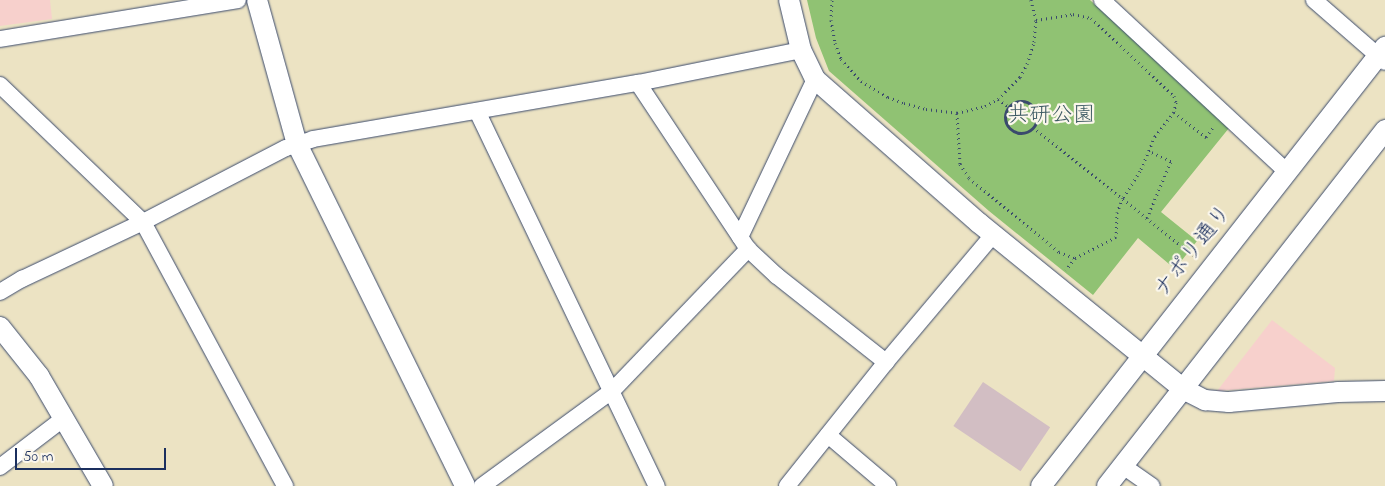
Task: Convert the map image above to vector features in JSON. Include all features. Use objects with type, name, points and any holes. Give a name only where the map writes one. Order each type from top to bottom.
[{"type":"street","points":[[0,39],[238,0]]},
{"type":"street","points":[[257,0],[298,144],[465,486]]},
{"type":"street","points":[[789,0],[801,50],[815,79],[993,235],[1182,389],[1205,400],[1229,402],[1338,392],[1385,392]]},
{"type":"street","points":[[1102,0],[1287,172]]},
{"type":"street","points":[[1314,0],[1383,55]]},
{"type":"street","points":[[0,292],[22,279],[143,222],[298,144],[313,139],[638,83],[801,50]]},
{"type":"street","name":"ナポリ通り","points":[[1041,486],[1287,172],[1383,55]]},
{"type":"street","points":[[482,486],[612,391],[744,243],[815,79]]},
{"type":"street","points":[[638,83],[744,243],[777,276],[886,362]]},
{"type":"street","points":[[0,85],[143,222],[285,486]]},
{"type":"street","points":[[478,111],[658,486]]},
{"type":"street","points":[[1107,486],[1385,130]]},
{"type":"street","points":[[787,486],[886,362],[993,235]]},
{"type":"street","points":[[0,327],[39,376],[103,486]]},
{"type":"street","points":[[0,467],[64,418]]},
{"type":"street","points":[[828,435],[888,486]]},
{"type":"street","points":[[1123,466],[1152,486]]},
{"type":"path","points":[[832,0],[831,20],[835,43],[841,59],[861,81],[888,97],[904,103],[926,109],[956,112],[985,106],[998,99],[1015,83],[1027,64],[1034,42],[1036,20],[1031,0]]},
{"type":"path","points":[[1036,20],[1073,14],[1091,18],[1174,96],[1176,102],[1174,112],[1155,136],[1140,171],[1116,212],[1116,237],[1075,258],[1069,266]]},
{"type":"path","points":[[998,99],[1009,107]]},
{"type":"path","points":[[1018,102],[1028,103],[1036,111],[1036,122],[1033,127],[1020,133],[1011,130],[1005,116],[1009,107],[1018,102]]},
{"type":"path","points":[[956,112],[958,155],[964,172],[1059,252],[1075,258]]},
{"type":"path","points":[[1174,112],[1206,137],[1215,125]]},
{"type":"path","points":[[1033,127],[1193,255]]},
{"type":"path","points":[[1147,218],[1171,161],[1149,151]]},
{"type":"shaded area","points":[[0,0],[50,0],[52,19],[0,26]]},
{"type":"shaded area","points":[[1272,320],[1335,368],[1334,381],[1217,391]]},
{"type":"shaded area","points":[[983,382],[1050,427],[1021,471],[953,426]]},
{"type":"green space","name":"共研公園","points":[[807,0],[1090,0],[1229,128],[1161,212],[1197,241],[1175,269],[1138,238],[1093,295],[989,211],[829,71],[816,38]]}]
